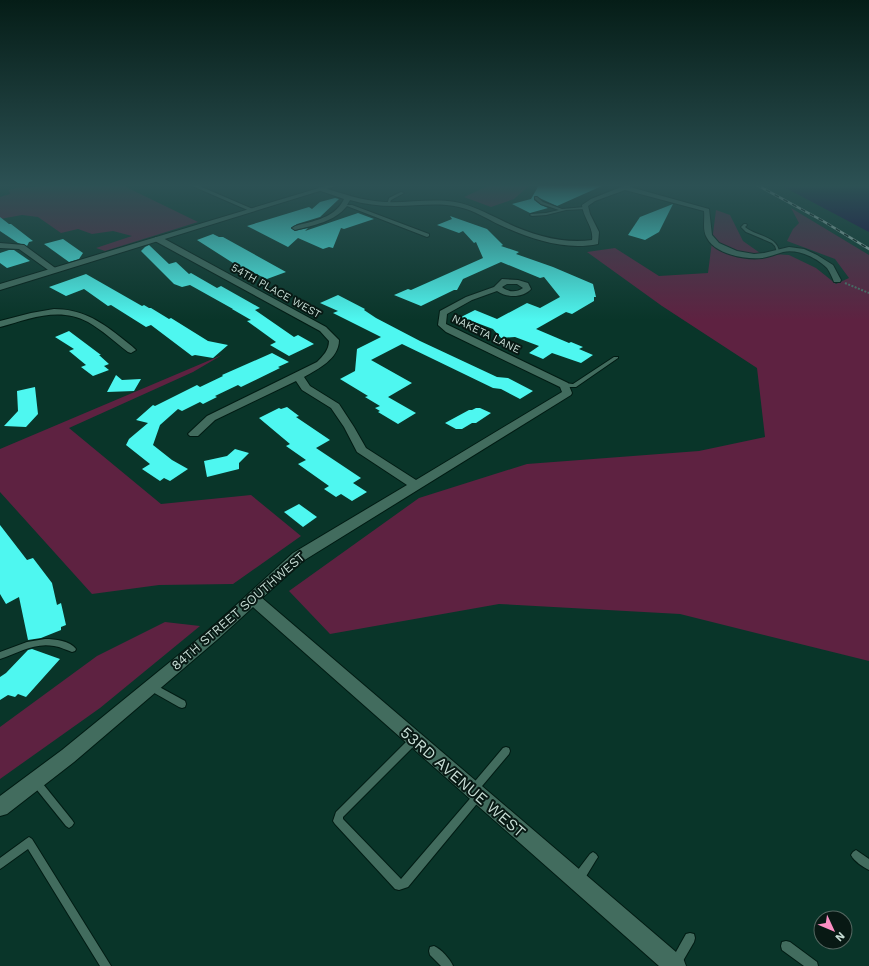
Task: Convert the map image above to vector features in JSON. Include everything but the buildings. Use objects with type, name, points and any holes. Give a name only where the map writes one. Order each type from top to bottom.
[{"type":"street","points":[[0,287],[185,230]]},
{"type":"street","points":[[415,230],[427,235]]},
{"type":"street","points":[[520,230],[568,244],[595,242],[596,230]]},
{"type":"street","points":[[708,230],[713,242],[731,252],[759,256],[784,249],[795,250],[818,258],[831,268],[837,280]]},
{"type":"street","name":"54TH PLACE WEST","points":[[158,238],[323,329],[334,340],[334,346],[328,356],[320,364],[211,418],[194,434]]},
{"type":"street","points":[[0,244],[2,246],[21,247],[54,270]]},
{"type":"street","name":"NAKETA LANE","points":[[498,288],[483,292],[450,308],[443,313],[442,325],[449,330],[564,385]]},
{"type":"street","points":[[0,324],[48,312],[65,312],[84,316],[131,350]]},
{"type":"street","points":[[298,376],[306,388],[335,406],[361,450],[415,485]]},
{"type":"street","name":"84TH STREET SOUTHWEST","points":[[0,807],[68,756],[213,634],[298,557],[567,393],[564,385]]},
{"type":"street","name":"53RD AVENUE WEST","points":[[252,598],[675,966]]},
{"type":"lane","points":[[746,230],[774,242],[777,245],[778,251]]},
{"type":"lane","points":[[564,385],[574,386],[616,358]]},
{"type":"lane","points":[[0,656],[23,646],[46,641],[62,643],[72,649]]},
{"type":"lane","points":[[150,687],[182,704]]},
{"type":"lane","points":[[414,740],[339,815],[338,821],[399,885],[404,883],[476,793],[506,751]]},
{"type":"lane","points":[[35,781],[69,823]]},
{"type":"lane","points":[[0,864],[29,842],[106,966]]},
{"type":"lane","points":[[856,855],[869,864]]},
{"type":"lane","points":[[577,881],[593,857]]},
{"type":"lane","points":[[675,966],[690,938]]},
{"type":"lane","points":[[786,946],[813,966]]},
{"type":"lane","points":[[434,951],[448,966]]},
{"type":"path","points":[[837,280],[869,293]]},
{"type":"shaded area","points":[[57,230],[73,230],[61,233]]},
{"type":"shaded area","points":[[81,230],[172,230],[105,251],[96,248],[132,236],[113,231],[92,234]]},
{"type":"shaded area","points":[[713,230],[738,230],[743,241],[760,253],[789,255],[816,268],[836,284],[849,278],[835,259],[787,241],[792,230],[828,230],[869,255],[869,661],[680,614],[499,604],[330,634],[289,591],[419,498],[527,464],[699,451],[765,437],[757,368],[662,306],[587,252],[615,248],[659,276],[708,273]]},
{"type":"shaded area","points":[[222,355],[193,372],[69,428],[161,504],[251,495],[301,536],[233,584],[159,585],[92,594],[0,492],[0,449]]},
{"type":"shaded area","points":[[165,622],[200,626],[100,708],[0,779],[0,727],[97,656]]},
{"type":"railway","points":[[838,230],[869,249]]}]
